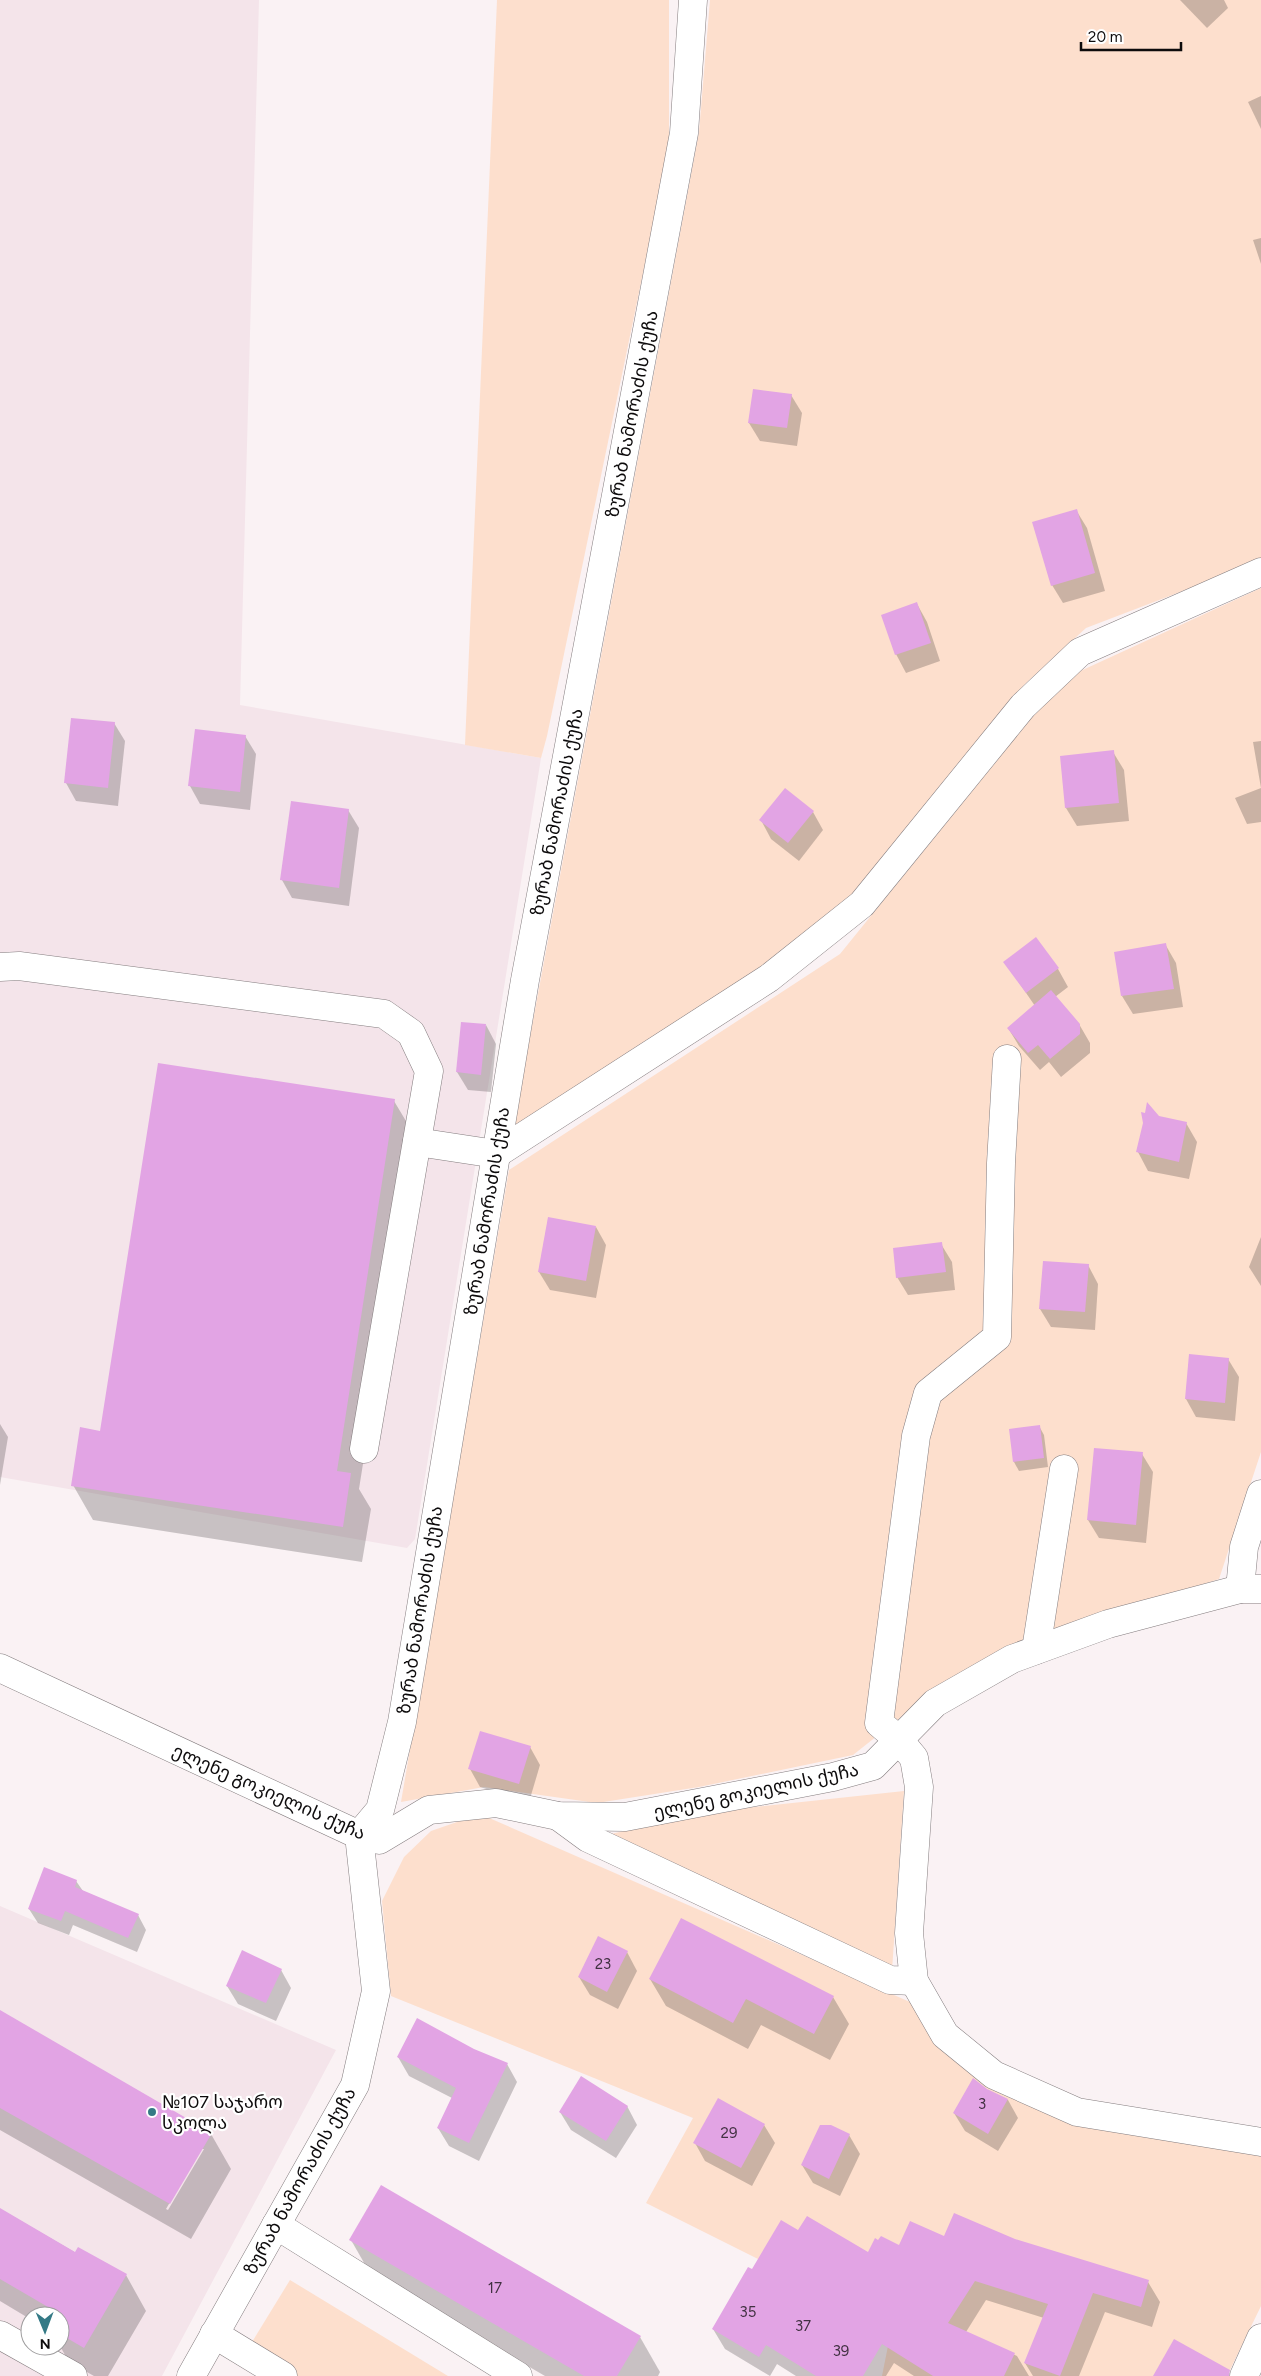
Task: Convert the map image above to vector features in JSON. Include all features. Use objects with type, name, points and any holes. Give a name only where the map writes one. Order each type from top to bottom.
[{"type":"street","name":"ზურაბ ნამორაძის ქუჩა","points":[[191,2376],[355,2085],[376,1991],[359,1835],[380,1810],[402,1722],[527,970],[684,132],[693,0]]},
{"type":"street","points":[[416,1142],[496,1154],[770,978],[862,904],[1023,706],[1080,652],[1261,572]]},
{"type":"street","points":[[0,967],[19,966],[384,1014],[411,1033],[429,1071],[364,1449]]},
{"type":"street","points":[[1006,1059],[1001,1163],[997,1337],[928,1393],[916,1436],[879,1723],[899,1740],[914,1758],[920,1787],[909,1933],[914,1981],[945,2034],[994,2075],[1077,2112],[1261,2142]]},
{"type":"street","points":[[1036,1650],[1064,1469]]},
{"type":"street","points":[[1250,1589],[1244,1547],[1261,1494]]},
{"type":"street","name":"ელენე გოკიელის ქუჩა","points":[[0,1668],[359,1835],[379,1840],[429,1810],[496,1803],[558,1816],[625,1817],[833,1777],[873,1766],[936,1703],[1012,1659],[1108,1624],[1250,1589]]},
{"type":"street","points":[[558,1816],[588,1838],[890,1980],[914,1981]]},
{"type":"street","points":[[276,2225],[518,2376]]},
{"type":"street","points":[[214,2334],[282,2376]]},
{"type":"street","points":[[0,2335],[73,2376]]},
{"type":"street","points":[[1244,2376],[1261,2338]]},
{"type":"shaded area","points":[[0,0],[259,0],[240,705],[541,758],[415,1539],[407,1548],[0,1477]]},
{"type":"shaded area","points":[[497,0],[669,0],[669,148],[541,758],[465,745]]},
{"type":"shaded area","points":[[710,0],[1261,0],[1261,561],[1086,628],[1024,685],[845,905],[753,977],[512,1133],[699,132]]},
{"type":"shaded area","points":[[1261,588],[1261,1452],[1219,1579],[1002,1651],[925,1698],[853,1755],[699,1787],[597,1803],[484,1787],[401,1802],[509,1170],[840,954],[1063,679]]},
{"type":"shaded area","points":[[904,1791],[892,1971],[603,1836],[698,1813]]},
{"type":"shaded area","points":[[480,1814],[910,2002],[936,2039],[995,2085],[1261,2152],[1261,2306],[1227,2376],[882,2376],[892,2326],[646,2203],[693,2118],[391,1996],[382,1901],[404,1857],[431,1831]]},
{"type":"shaded area","name":"№107 საჯარო სკოლა","points":[[0,1906],[336,2050],[162,2376],[0,2376]]},
{"type":"shaded area","points":[[290,2280],[448,2376],[298,2376],[249,2347]]},
{"type":"building","points":[[753,389],[792,394],[787,428],[748,423]]},
{"type":"building","points":[[1077,509],[1095,573],[1051,586],[1032,522]]},
{"type":"building","points":[[917,602],[931,643],[895,655],[881,615]]},
{"type":"building","points":[[71,718],[115,722],[108,788],[64,783]]},
{"type":"building","points":[[195,729],[246,735],[240,792],[188,786]]},
{"type":"building","points":[[1114,750],[1119,803],[1065,808],[1060,756]]},
{"type":"building","points":[[785,788],[814,811],[788,843],[759,820]]},
{"type":"building","points":[[291,801],[349,809],[339,888],[280,880]]},
{"type":"building","points":[[1036,937],[1059,968],[1026,993],[1003,962]]},
{"type":"building","points":[[1166,943],[1174,989],[1121,996],[1114,952]]},
{"type":"building","points":[[1051,990],[1080,1024],[1080,1034],[1050,1059],[1038,1045],[1028,1053],[1007,1028]]},
{"type":"building","points":[[461,1022],[486,1024],[481,1075],[456,1072]]},
{"type":"building","points":[[158,1063],[395,1099],[337,1471],[351,1473],[343,1527],[71,1486],[80,1427],[100,1431]]},
{"type":"building","points":[[1147,1102],[1159,1116],[1187,1122],[1179,1162],[1136,1152],[1143,1123],[1141,1112],[1145,1113]]},
{"type":"building","points":[[548,1217],[596,1226],[586,1281],[538,1272]]},
{"type":"building","points":[[942,1242],[946,1272],[896,1278],[893,1248]]},
{"type":"building","points":[[1043,1261],[1089,1264],[1085,1312],[1039,1309]]},
{"type":"building","points":[[1189,1354],[1229,1358],[1225,1403],[1185,1399]]},
{"type":"building","points":[[1040,1425],[1044,1458],[1013,1462],[1009,1429]]},
{"type":"building","points":[[1094,1448],[1143,1452],[1136,1525],[1087,1520]]},
{"type":"building","points":[[480,1731],[531,1746],[519,1784],[468,1769]]},
{"type":"building","points":[[44,1867],[77,1880],[75,1887],[139,1914],[128,1938],[65,1911],[61,1921],[28,1909]]},
{"type":"building","points":[[681,1918],[834,1996],[814,2034],[746,1999],[733,2023],[649,1979]]},
{"type":"building","points":[[598,1936],[628,1951],[607,1992],[578,1977]]},
{"type":"building","points":[[242,1950],[282,1969],[266,2003],[226,1986]]},
{"type":"building","points":[[0,2010],[212,2133],[170,2204],[0,2108]]},
{"type":"building","points":[[417,2018],[474,2049],[508,2063],[469,2143],[437,2128],[456,2088],[397,2057]]},
{"type":"building","points":[[581,2076],[628,2106],[606,2141],[559,2112]]},
{"type":"building","points":[[973,2078],[987,2089],[1008,2099],[988,2134],[953,2113]]},
{"type":"building","points":[[718,2098],[765,2124],[741,2168],[693,2143]]},
{"type":"building","points":[[820,2125],[831,2125],[850,2134],[829,2179],[801,2165]]},
{"type":"building","points":[[381,2185],[641,2336],[617,2376],[584,2376],[349,2240]]},
{"type":"building","points":[[0,2208],[75,2252],[78,2247],[127,2274],[84,2348],[70,2340],[70,2306],[46,2306],[0,2279]]},
{"type":"building","points":[[954,2213],[1015,2239],[1149,2280],[1141,2307],[1093,2293],[1060,2376],[1024,2363],[1048,2304],[975,2281],[948,2323],[1015,2353],[1004,2376],[933,2376],[882,2344],[863,2376],[816,2376],[766,2345],[759,2357],[712,2329],[748,2267],[752,2269],[781,2220],[798,2230],[807,2216],[868,2252],[875,2238],[878,2240],[881,2236],[899,2245],[910,2221],[944,2236]]},
{"type":"building","points":[[1174,2339],[1230,2370],[1229,2376],[1153,2376]]},
{"type":"place","name":"№107 საჯარო სკოლა","points":[[152,2112]]}]
